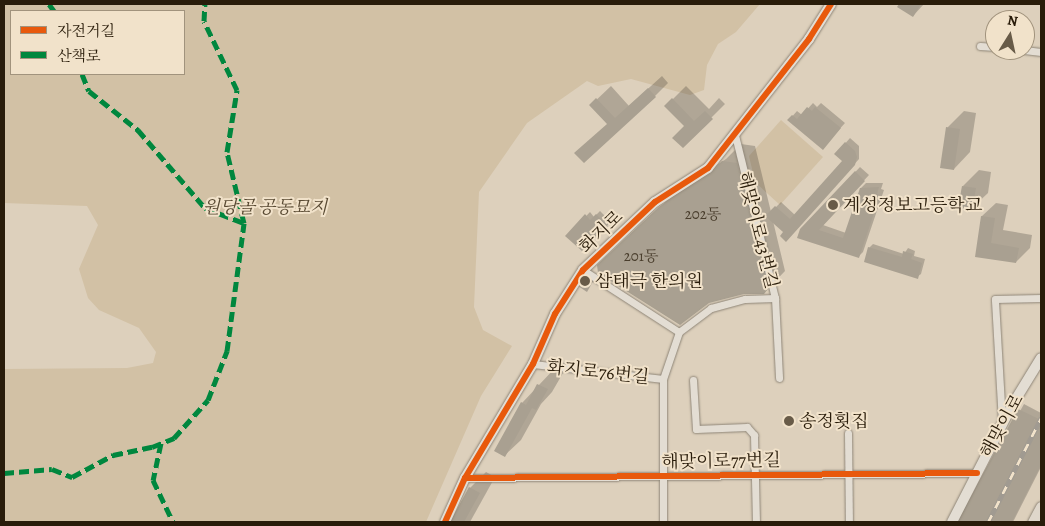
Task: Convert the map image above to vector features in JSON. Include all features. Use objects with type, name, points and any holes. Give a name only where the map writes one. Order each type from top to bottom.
[{"type":"main road","points":[[1033,522],[1041,507]]},
{"type":"street","name":"화지로","points":[[445,522],[465,478],[533,364],[555,314],[583,270],[655,202],[708,168],[809,39],[831,4]]},
{"type":"street","points":[[980,46],[985,46]]},
{"type":"street","name":"해맞이로43번길","points":[[679,332],[712,308],[745,298],[775,298],[735,135]]},
{"type":"street","points":[[583,270],[679,332],[663,379],[663,522]]},
{"type":"street","points":[[775,298],[779,378]]},
{"type":"street","points":[[1002,425],[995,299],[1041,298]]},
{"type":"street","name":"해맞이로","points":[[952,522],[1002,425],[1041,358]]},
{"type":"street","name":"화지로76번길","points":[[533,364],[663,379]]},
{"type":"street","name":"해맞이로77번길","points":[[693,380],[696,429],[747,427],[754,435],[756,476]]},
{"type":"street","points":[[848,433],[849,522]]},
{"type":"street","name":"해맞이로77번길","points":[[465,478],[977,474]]},
{"type":"street","points":[[756,476],[756,522]]},
{"type":"green space","name":"원당골 공동묘지","points":[[4,4],[760,4],[736,32],[718,44],[707,65],[704,90],[690,95],[631,79],[598,86],[587,81],[527,123],[479,192],[474,307],[483,330],[512,346],[481,396],[426,522],[4,522],[4,369],[127,368],[153,363],[156,352],[139,328],[99,310],[88,298],[79,269],[98,225],[87,206],[4,203]]},
{"type":"green space","points":[[781,120],[823,157],[780,205],[755,182],[749,156]]},
{"type":"building","points":[[899,4],[921,4],[913,17],[897,7]]},
{"type":"building","points":[[648,88],[656,97],[584,163],[574,153],[607,124],[589,105],[596,98],[615,118]]},
{"type":"building","points":[[672,98],[694,121],[705,111],[713,119],[683,148],[672,138],[684,126],[664,106]]},
{"type":"building","points":[[807,107],[812,111],[815,107],[841,128],[823,150],[787,120],[792,115],[797,119]]},
{"type":"building","points":[[946,127],[960,129],[954,170],[940,168]]},
{"type":"building","points":[[845,142],[855,151],[857,157],[855,165],[786,242],[780,236],[783,232],[765,216],[775,206],[790,219],[842,161],[834,154]]},
{"type":"building","points":[[722,161],[737,163],[768,289],[764,294],[744,294],[709,303],[680,325],[598,273],[597,265],[659,207],[712,173]]},
{"type":"building","name":"계성정보고등학교","points":[[855,171],[865,181],[819,230],[843,238],[860,188],[879,187],[877,194],[880,195],[859,258],[797,238],[800,229]]},
{"type":"building","points":[[962,186],[976,188],[972,210],[958,208]]},
{"type":"building","points":[[585,214],[590,220],[596,214],[608,226],[582,251],[565,236]]},
{"type":"building","points":[[981,216],[995,218],[991,243],[1019,248],[1016,263],[975,257]]},
{"type":"building","points":[[868,247],[902,257],[903,251],[913,254],[911,259],[922,263],[918,279],[864,262]]},
{"type":"building","name":"삼태극 한의원","points":[[583,270],[595,278],[587,292],[575,284]]},
{"type":"building","points":[[537,384],[548,389],[536,410],[532,408],[505,457],[494,451],[521,402],[526,405]]},
{"type":"building","points":[[1018,409],[1041,420],[1041,465],[1012,522],[957,522]]},
{"type":"building","points":[[469,487],[480,493],[464,522],[450,522]]},
{"type":"railway","points":[[988,522],[1041,418]]},
{"type":"marked path","points":[[49,4],[53,10]]},
{"type":"marked path","points":[[4,473],[52,469],[72,477],[113,455],[152,447],[174,438],[208,400],[227,351],[244,223],[227,152],[237,90],[204,21],[205,4]]},
{"type":"marked path","points":[[82,75],[89,91],[138,130],[205,208],[244,223]]},
{"type":"marked path","points":[[161,443],[153,480],[173,522]]},
{"type":"cycle path","points":[[445,522],[465,478],[533,364],[555,314],[583,270],[655,202],[708,168],[809,39],[831,4]]},
{"type":"cycle path","points":[[465,478],[977,473]]},
{"type":"place","name":"계성정보고등학교","points":[[833,205]]},
{"type":"place","name":"삼태극 한의원","points":[[585,281]]},
{"type":"place","name":"송정횟집","points":[[789,421]]}]
